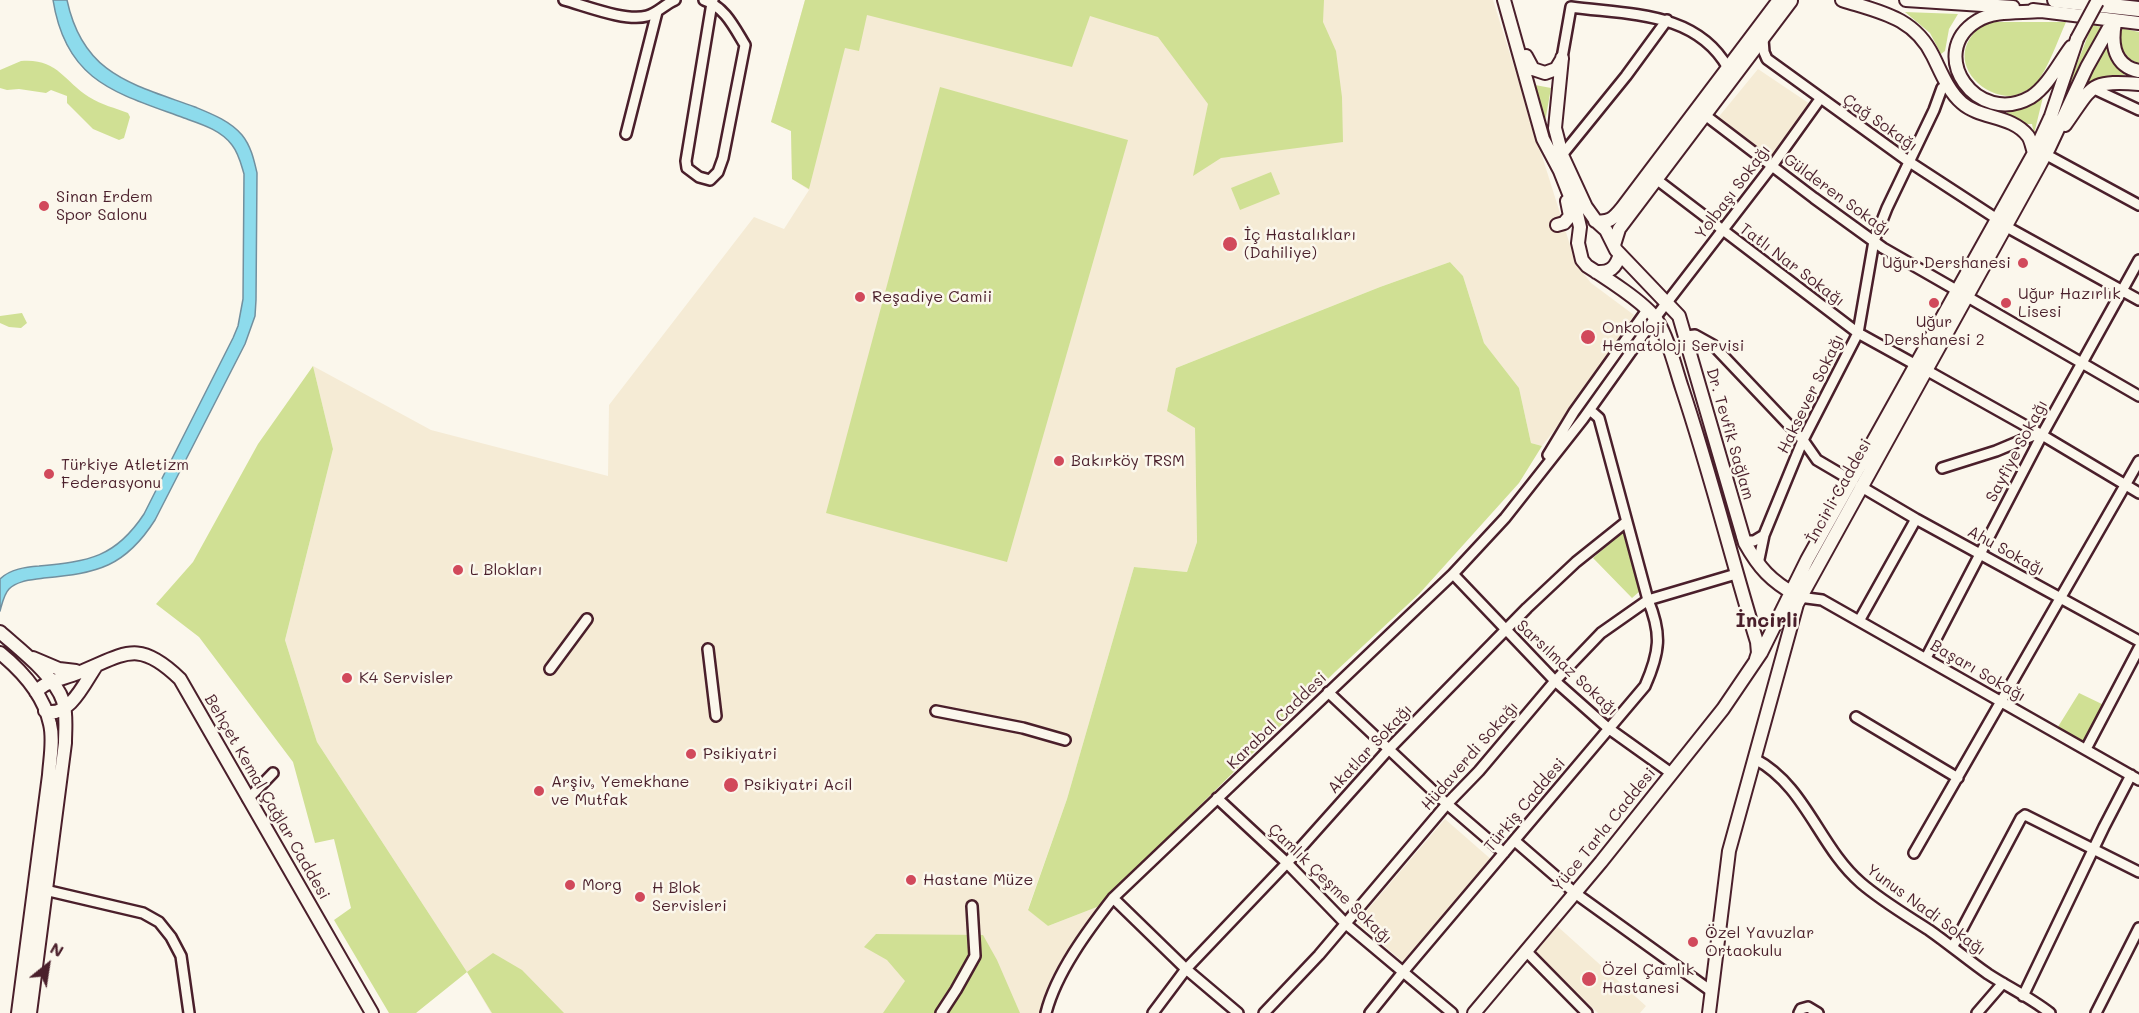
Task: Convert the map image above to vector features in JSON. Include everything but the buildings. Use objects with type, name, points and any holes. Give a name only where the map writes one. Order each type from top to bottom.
[{"type":"highway","points":[[2055,0],[2139,9]]},
{"type":"main road","points":[[1504,0],[1543,139],[1560,171],[1577,214],[1580,227],[1578,243],[1582,260],[1651,314],[1661,328],[1726,530],[1736,574],[1758,645],[1754,663],[1767,664],[1771,667],[1768,706]]},
{"type":"main road","points":[[1842,0],[1901,20],[1915,30],[1925,41],[1946,82],[1960,101],[1968,107],[2018,127],[2043,152],[2092,88],[2112,82],[2139,84]]},
{"type":"main road","points":[[1906,0],[1984,4],[2139,23]]},
{"type":"main road","points":[[1596,272],[1605,272],[1614,268],[1619,229],[1763,39],[1785,1]]},
{"type":"main road","points":[[1580,227],[1589,222],[1604,223],[1620,211],[1728,68],[1785,1]]},
{"type":"main road","points":[[2040,11],[1987,16],[1976,21],[1966,30],[1960,39],[1956,58],[1957,67],[1967,88],[1982,99],[1993,103],[2022,101],[2039,90],[2077,39],[2098,1]]},
{"type":"main road","points":[[2117,12],[2113,36],[2115,52],[2124,65],[2139,71]]},
{"type":"main road","name":"İncirli Caddesi","points":[[1754,663],[1793,598],[2001,223],[2043,152],[2109,26]]},
{"type":"main road","points":[[1513,27],[1528,62],[1536,71],[1550,73],[1556,69],[1562,58]]},
{"type":"main road","name":"İncirli Caddesi","points":[[2043,152],[2077,39]]},
{"type":"main road","points":[[1562,58],[1555,128],[1562,155],[1586,207],[1606,230],[1617,250]]},
{"type":"main road","points":[[1557,225],[1564,223],[1570,216],[1569,206],[1560,182],[1560,171]]},
{"type":"main road","name":"Dr. Tevfik Sağlam","points":[[1617,250],[1679,316],[1742,537],[1758,564],[1793,598]]},
{"type":"main road","points":[[1726,530],[1760,579],[1775,593],[1793,598]]},
{"type":"main road","name":"İncirli Caddesi","points":[[1709,1013],[1729,851],[1755,759],[1793,598]]},
{"type":"main road","points":[[1,633],[52,682],[63,700],[64,708],[65,743],[30,1013]]},
{"type":"main road","points":[[20,651],[59,669],[91,668]]},
{"type":"main road","points":[[0,653],[19,669],[36,692],[51,731],[49,775],[18,1013]]},
{"type":"main road","name":"Behçet Kemal Çağlar Caddesi","points":[[36,692],[44,684],[91,668],[116,656],[131,653],[149,655],[163,663],[180,680],[372,1013]]},
{"type":"main road","name":"Yüce Tarla Caddesi","points":[[1474,1013],[1575,893],[1723,709],[1754,663]]},
{"type":"main road","points":[[45,711],[51,713],[71,703],[91,668]]},
{"type":"street","points":[[564,0],[626,17],[644,17],[657,12],[675,0]]},
{"type":"street","points":[[710,1],[729,18],[745,45],[723,158],[718,172],[710,180],[699,177],[687,168],[686,161],[710,1]]},
{"type":"street","points":[[1562,58],[1571,7],[1667,20],[1704,39],[1716,49],[1728,68]]},
{"type":"street","points":[[626,134],[657,12]]},
{"type":"street","points":[[1562,155],[1626,76],[1667,20]]},
{"type":"street","name":"Çağ Sokağı","points":[[1763,39],[1767,59],[1908,161],[2001,223],[2139,300]]},
{"type":"street","name":"Haksever Sokağı","points":[[1758,564],[1764,535],[1803,440],[1858,333],[1874,241],[1942,88]]},
{"type":"street","points":[[2092,88],[2139,110]]},
{"type":"street","name":"Yolbaşı Sokağı","points":[[1668,303],[1820,99]]},
{"type":"street","name":"Gülderen Sokağı","points":[[1705,115],[1874,241],[2139,396]]},
{"type":"street","points":[[2043,152],[2139,205]]},
{"type":"street","name":"Tatlı Nar Sokağı","points":[[1656,179],[1858,333],[2040,434],[2139,494]]},
{"type":"street","name":"Sayfiye Sokağı","points":[[1926,658],[2040,434],[2139,260]]},
{"type":"street","name":"Karabal Caddesi","points":[[1537,476],[1574,412],[1651,314],[1668,303]]},
{"type":"street","name":"Karabal Caddesi","points":[[1046,1013],[1050,997],[1079,947],[1113,898],[1453,574],[1505,518],[1590,410],[1651,314]]},
{"type":"street","name":"Ahu Sokağı","points":[[1686,336],[1695,335],[1713,345],[1803,440],[1817,460],[1916,519],[2139,641]]},
{"type":"street","name":"Türkiş Caddesi","points":[[1370,1013],[1645,686],[1655,663],[1658,643],[1656,620],[1648,600],[1599,418],[1590,410]]},
{"type":"street","points":[[1942,468],[1996,452],[2040,434]]},
{"type":"street","points":[[1914,853],[2139,461]]},
{"type":"street","points":[[1859,621],[1916,519]]},
{"type":"street","name":"Akatlar Sokağı","points":[[1153,1013],[1186,969],[1388,750],[1576,562],[1626,522]]},
{"type":"street","points":[[1742,537],[1747,541],[1754,541],[1764,535]]},
{"type":"street","name":"Sarsılmaz Sokağı","points":[[1453,574],[1555,681],[1608,728],[1671,773]]},
{"type":"street","name":"Hüdaverdi Sokağı","points":[[1264,1013],[1346,924],[1555,681],[1601,633],[1648,600],[1736,574]]},
{"type":"street","name":"Başarı Sokağı","points":[[1793,598],[1822,600],[2135,777]]},
{"type":"street","points":[[550,669],[587,619]]},
{"type":"street","points":[[2086,749],[2139,648]]},
{"type":"street","points":[[708,649],[716,717]]},
{"type":"street","points":[[1328,692],[1447,804],[1504,853]]},
{"type":"street","points":[[936,711],[1023,728],[1065,740]]},
{"type":"street","points":[[1856,717],[1958,778]]},
{"type":"street","name":"Yunus Nadi Sokağı","points":[[1755,759],[1765,764],[1782,779],[1801,801],[1828,844],[1860,883],[1953,946],[1986,973],[2050,1013]]},
{"type":"street","points":[[248,799],[273,773]]},
{"type":"street","points":[[2023,996],[2094,849],[2135,777]]},
{"type":"street","name":"Çamlık Çeşme Sokağı","points":[[1217,798],[1287,862],[1346,924],[1452,1013]]},
{"type":"street","points":[[1953,946],[2021,818],[2025,815],[2139,872]]},
{"type":"street","points":[[1515,841],[1575,893],[1711,991]]},
{"type":"street","points":[[45,890],[143,913],[159,922],[171,937],[181,956],[189,1013]]},
{"type":"street","points":[[1113,898],[1186,969],[1238,1013]]},
{"type":"street","points":[[941,1013],[957,990],[975,956],[972,906]]},
{"type":"street","points":[[2096,1013],[2139,928]]},
{"type":"street","points":[[1526,951],[1587,1013]]},
{"type":"street","points":[[1977,1013],[2003,983]]},
{"type":"street","points":[[1799,1013],[1801,1009],[1808,1007],[1818,1013]]},
{"type":"shaded area","points":[[805,0],[1493,0],[1576,264],[1591,283],[1634,315],[1573,406],[1542,446],[1531,443],[1519,388],[1484,343],[1463,276],[1450,262],[1380,287],[1176,368],[1195,428],[1197,542],[1187,572],[1134,567],[1067,799],[1028,909],[1048,926],[1097,907],[1058,973],[1040,1013],[491,1013],[467,972],[317,742],[285,640],[333,449],[313,366],[431,430],[608,476],[609,405],[754,217],[784,229],[809,190],[792,179],[791,131],[771,122]]},
{"type":"shaded area","points":[[1758,69],[1813,106],[1771,161],[1717,119]]},
{"type":"shaded area","points":[[1445,819],[1493,861],[1405,964],[1357,922]]},
{"type":"shaded area","name":"Özel Çamlık Hastanesi","points":[[1556,925],[1646,1006],[1640,1013],[1598,1013],[1533,952]]},
{"type":"green space","points":[[805,0],[1324,0],[1323,22],[1336,51],[1342,97],[1343,142],[1221,158],[1193,176],[1208,104],[1158,37],[1090,16],[1072,67],[867,15],[859,51],[845,48],[809,189],[792,179],[791,131],[771,122]]},
{"type":"green space","points":[[1905,12],[1958,14],[1949,29],[1945,51],[1941,54],[1930,33]]},
{"type":"green space","points":[[1995,22],[2066,22],[2040,78],[2028,90],[2015,95],[2000,95],[1991,92],[1975,80],[1965,63],[1967,44],[1972,36],[1982,27]]},
{"type":"green space","points":[[2092,25],[2101,27],[2067,90]]},
{"type":"green space","points":[[2120,28],[2139,32],[2139,64],[2130,59],[2118,45]]},
{"type":"green space","points":[[2107,45],[2114,62],[2125,75],[2106,76],[2086,86]]},
{"type":"green space","points":[[21,61],[43,63],[59,72],[89,97],[128,113],[130,117],[124,138],[119,140],[93,129],[67,103],[67,96],[51,90],[46,93],[0,88],[0,70]]},
{"type":"green space","points":[[1535,85],[1551,88],[1545,122]]},
{"type":"green space","points":[[940,87],[1128,140],[1007,562],[826,513]]},
{"type":"green space","points":[[2043,97],[2034,134],[2032,124],[2027,124],[2007,114],[2007,111],[2025,107]]},
{"type":"green space","points":[[1271,172],[1280,194],[1240,210],[1231,188]]},
{"type":"green space","points":[[1450,262],[1463,276],[1484,343],[1519,388],[1531,443],[1542,446],[1519,483],[1419,594],[1336,671],[1097,907],[1048,926],[1028,910],[1067,799],[1134,567],[1187,572],[1197,542],[1195,428],[1167,411],[1176,368],[1380,287]]},
{"type":"green space","points":[[22,313],[27,323],[21,328],[9,327],[0,323],[0,316]]},
{"type":"green space","points":[[313,366],[333,449],[285,640],[317,742],[467,972],[416,1013],[389,1013],[334,920],[351,908],[334,839],[315,843],[293,762],[199,637],[156,604],[193,562],[258,444]]},
{"type":"green space","points":[[1623,532],[1640,591],[1632,598],[1593,558]]},
{"type":"green space","points":[[2079,693],[2106,706],[2084,746],[2056,730]]},
{"type":"green space","points":[[876,934],[983,935],[997,960],[1020,1013],[883,1013],[905,981],[887,960],[864,947]]},
{"type":"green space","points":[[493,953],[522,970],[564,1013],[492,1013],[467,972]]},
{"type":"water","points":[[53,0],[67,0],[75,25],[85,45],[98,61],[113,73],[131,83],[214,115],[232,126],[245,139],[252,153],[257,173],[255,316],[245,344],[155,520],[144,536],[121,558],[95,570],[30,580],[13,586],[7,591],[0,611],[0,579],[4,576],[24,568],[72,562],[99,555],[122,540],[133,529],[144,514],[233,338],[238,326],[243,299],[244,174],[234,148],[222,135],[210,128],[116,91],[82,67],[69,50],[60,28]]},
{"type":"place","name":"Sinan Erdem Spor Salonu","points":[[44,206]]},
{"type":"place","name":"İç Hastalıkları (Dahiliye)","points":[[1230,244]]},
{"type":"place","name":"Uğur Dershanesi","points":[[2023,263]]},
{"type":"place","name":"Reşadiye Camii","points":[[860,297]]},
{"type":"place","name":"Uğur Dershanesi 2","points":[[1934,303]]},
{"type":"place","name":"Uğur Hazırlık Lisesi","points":[[2006,303]]},
{"type":"place","name":"Onkoloji Hematoloji Servisi","points":[[1588,337]]},
{"type":"place","name":"Bakırköy TRSM","points":[[1059,461]]},
{"type":"place","name":"Türkiye Atletizm Federasyonu","points":[[49,474]]},
{"type":"place","name":"L Blokları","points":[[458,570]]},
{"type":"place","name":"K4 Servisler","points":[[347,678]]},
{"type":"place","name":"Psikiyatri","points":[[691,754]]},
{"type":"place","name":"Psikiyatri Acil","points":[[731,785]]},
{"type":"place","name":"Arşiv, Yemekhane ve Mutfak","points":[[539,791]]},
{"type":"place","name":"Hastane Müze","points":[[911,880]]},
{"type":"place","name":"Morg","points":[[570,885]]},
{"type":"place","name":"H Blok Servisleri","points":[[640,897]]},
{"type":"place","name":"Özel Yavuzlar Ortaokulu","points":[[1693,942]]},
{"type":"place","name":"Özel Çamlık Hastanesi","points":[[1589,979]]},
{"type":"district","name":"İncirli","points":[[1767,621]]}]
